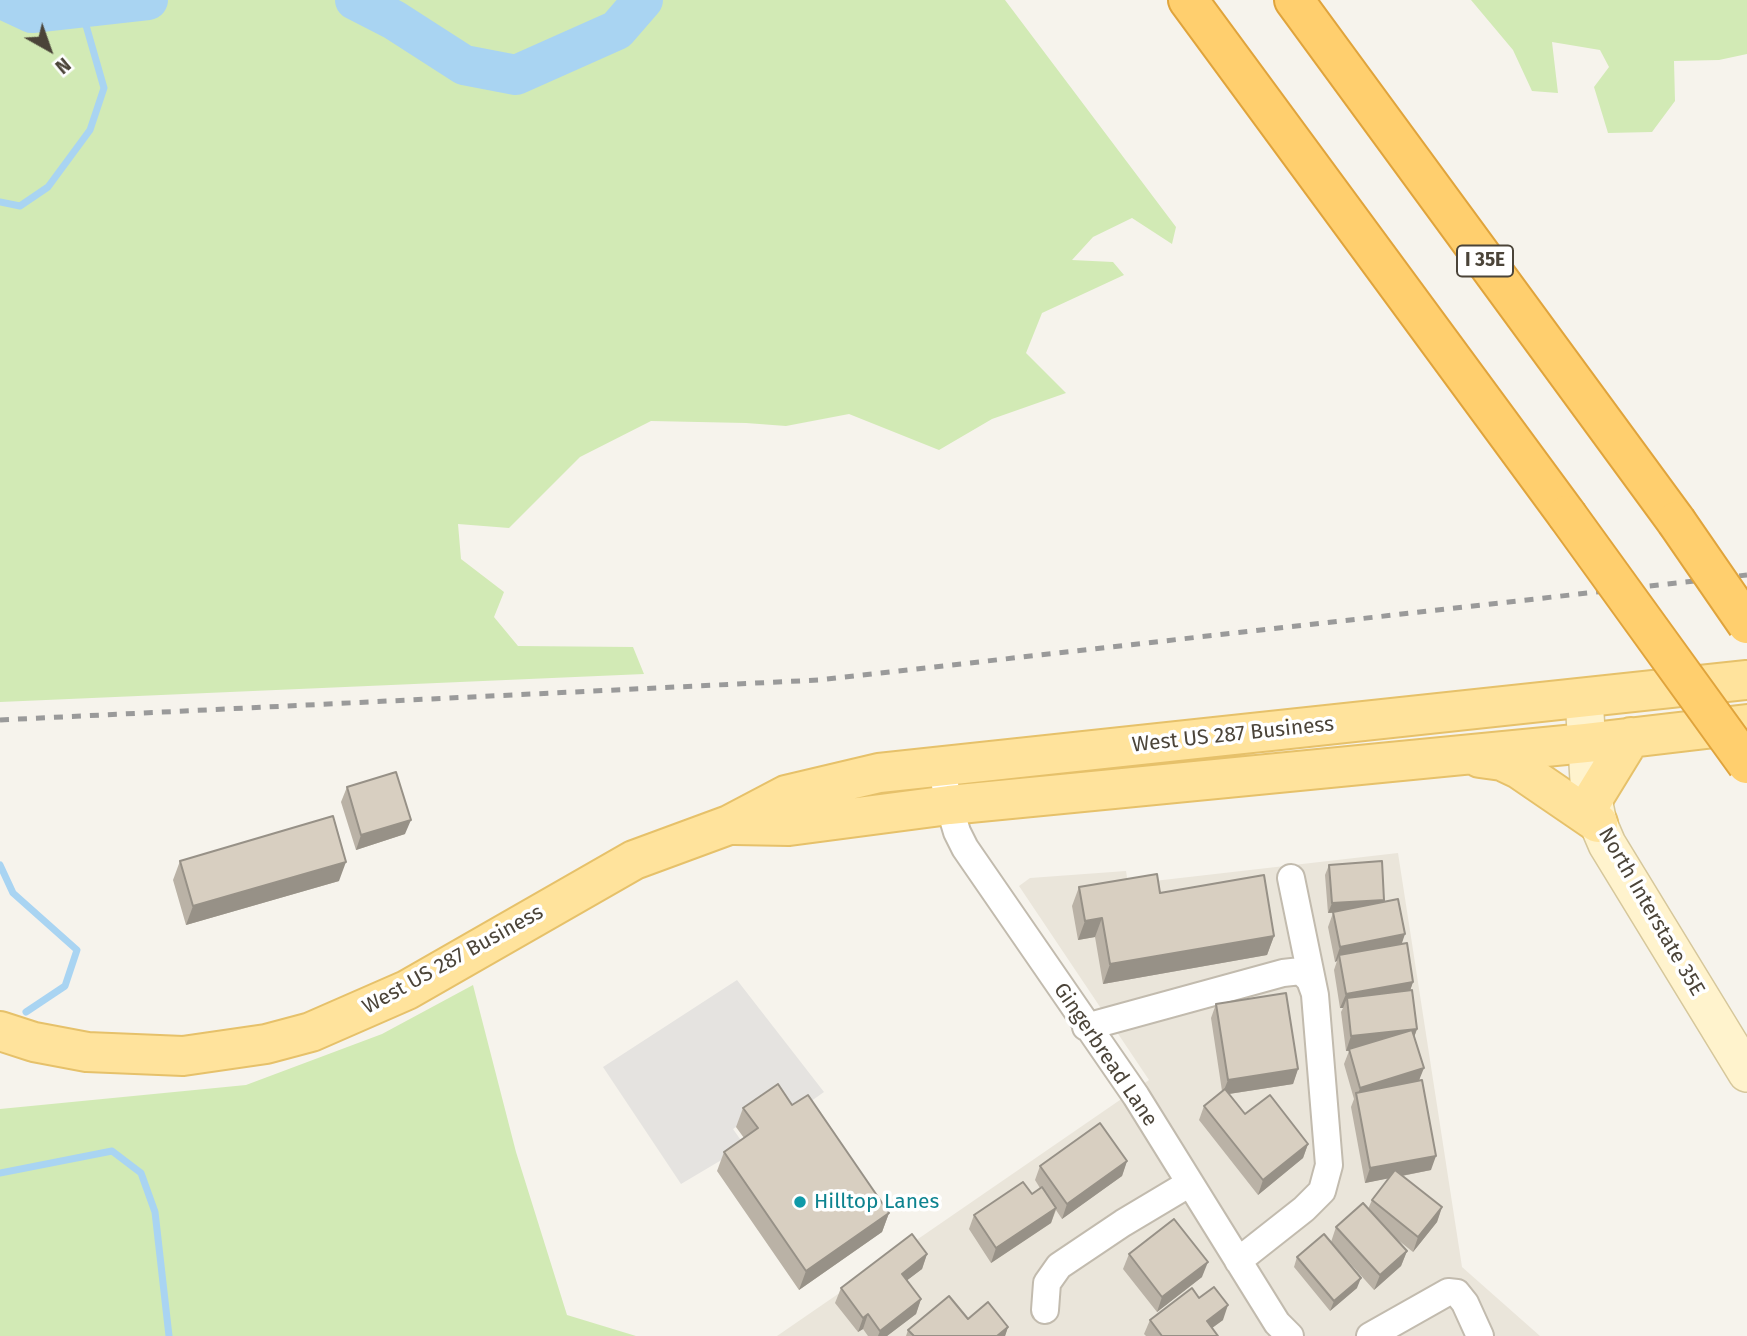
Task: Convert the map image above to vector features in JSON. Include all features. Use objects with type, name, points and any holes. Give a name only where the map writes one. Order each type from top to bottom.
[{"type":"highway","points":[[1188,0],[1747,764]]},
{"type":"highway","name":"I 35E","points":[[1294,0],[1676,521],[1747,624]]},
{"type":"main road","name":"West US 287 Business","points":[[0,1031],[34,1042],[88,1052],[172,1056],[221,1052],[311,1032],[407,990],[634,860],[729,825],[786,795],[879,773],[1747,680]]},
{"type":"main road","name":"North Interstate 35E","points":[[1584,698],[1586,743],[1596,811],[1623,872],[1747,1073]]},
{"type":"main road","name":"West US 287 Business","points":[[729,825],[789,826],[949,805],[1586,743],[1747,724]]},
{"type":"main road","points":[[1457,754],[1502,761],[1596,811],[1631,737]]},
{"type":"street","name":"Gingerbread Lane","points":[[941,765],[949,805],[965,848],[1136,1096],[1277,1323],[1290,1336]]},
{"type":"street","points":[[1238,1261],[1304,1209],[1322,1191],[1329,1165],[1315,995],[1291,878]]},
{"type":"street","points":[[1086,1027],[1283,973],[1301,971],[1310,980],[1315,995]]},
{"type":"street","points":[[1045,1310],[1047,1283],[1059,1266],[1190,1183]]},
{"type":"street","points":[[1370,1336],[1448,1292],[1457,1293],[1465,1303],[1480,1336]]},
{"type":"shaded area","points":[[1398,853],[1462,1267],[1540,1336],[777,1336],[1149,1080],[1019,886],[1030,878],[1126,871],[1128,884]]},
{"type":"shaded area","points":[[737,980],[824,1092],[783,1121],[770,1104],[733,1129],[745,1146],[681,1184],[603,1067]]},
{"type":"green space","points":[[0,0],[1005,0],[1176,227],[1172,244],[1132,218],[1093,237],[1072,260],[1113,262],[1124,275],[1042,313],[1026,353],[1066,393],[992,419],[939,450],[849,414],[786,426],[651,421],[580,457],[509,528],[458,524],[461,559],[504,592],[494,617],[518,646],[633,647],[644,674],[0,702]]},
{"type":"green space","points":[[1471,0],[1747,0],[1747,54],[1719,60],[1674,61],[1675,101],[1652,132],[1608,133],[1594,87],[1609,67],[1600,50],[1552,42],[1558,93],[1532,91],[1513,50]]},
{"type":"green space","points":[[473,985],[516,1152],[567,1315],[636,1336],[0,1336],[0,1109],[246,1085],[382,1034]]},
{"type":"building","points":[[396,772],[411,820],[361,835],[347,787]]},
{"type":"building","points":[[333,816],[346,862],[193,906],[180,861]]},
{"type":"building","points":[[1382,861],[1384,900],[1332,903],[1329,865]]},
{"type":"building","points":[[1157,874],[1160,893],[1264,875],[1274,936],[1110,964],[1102,918],[1085,921],[1079,887]]},
{"type":"building","points":[[1398,899],[1405,934],[1340,947],[1333,912]]},
{"type":"building","points":[[1407,943],[1413,982],[1346,994],[1339,955]]},
{"type":"building","points":[[1412,990],[1417,1029],[1351,1036],[1347,998]]},
{"type":"building","points":[[1286,993],[1298,1069],[1228,1080],[1216,1004]]},
{"type":"building","points":[[1412,1030],[1424,1068],[1360,1088],[1349,1049]]},
{"type":"building","points":[[1422,1080],[1436,1156],[1370,1168],[1356,1093]]},
{"type":"building","name":"Hilltop Lanes","points":[[778,1084],[792,1105],[808,1095],[889,1213],[806,1271],[724,1152],[758,1128],[743,1108]]},
{"type":"building","points":[[1225,1089],[1245,1114],[1270,1095],[1308,1144],[1263,1180],[1204,1106]]},
{"type":"building","points":[[1100,1123],[1127,1161],[1067,1204],[1040,1166]]},
{"type":"building","points":[[1395,1170],[1442,1207],[1418,1237],[1372,1200]]},
{"type":"building","points":[[1023,1182],[1032,1194],[1042,1187],[1056,1208],[996,1248],[974,1215]]},
{"type":"building","points":[[1363,1203],[1407,1251],[1380,1275],[1336,1227]]},
{"type":"building","points":[[1174,1219],[1208,1262],[1162,1297],[1129,1254]]},
{"type":"building","points":[[912,1234],[927,1254],[902,1274],[921,1299],[880,1331],[868,1314],[863,1318],[841,1288]]},
{"type":"building","points":[[1324,1234],[1361,1278],[1334,1301],[1297,1257]]},
{"type":"building","points":[[1214,1287],[1228,1305],[1207,1321],[1218,1336],[1162,1336],[1150,1320],[1192,1288],[1199,1298]]},
{"type":"building","points":[[949,1296],[968,1319],[988,1302],[1008,1327],[997,1336],[914,1336],[908,1330]]},
{"type":"waterway","points":[[4,0],[32,13],[148,0]]},
{"type":"waterway","points":[[355,0],[394,20],[464,65],[516,75],[617,30],[643,0]]},
{"type":"waterway","points":[[0,202],[20,206],[48,187],[90,130],[104,88],[81,8]]},
{"type":"waterway","points":[[0,865],[13,893],[77,950],[65,986],[26,1012]]},
{"type":"waterway","points":[[0,1173],[112,1151],[141,1173],[155,1212],[169,1336]]},
{"type":"railway","points":[[0,720],[819,680],[1747,575]]},
{"type":"place","name":"Hilltop Lanes","points":[[800,1202]]}]
